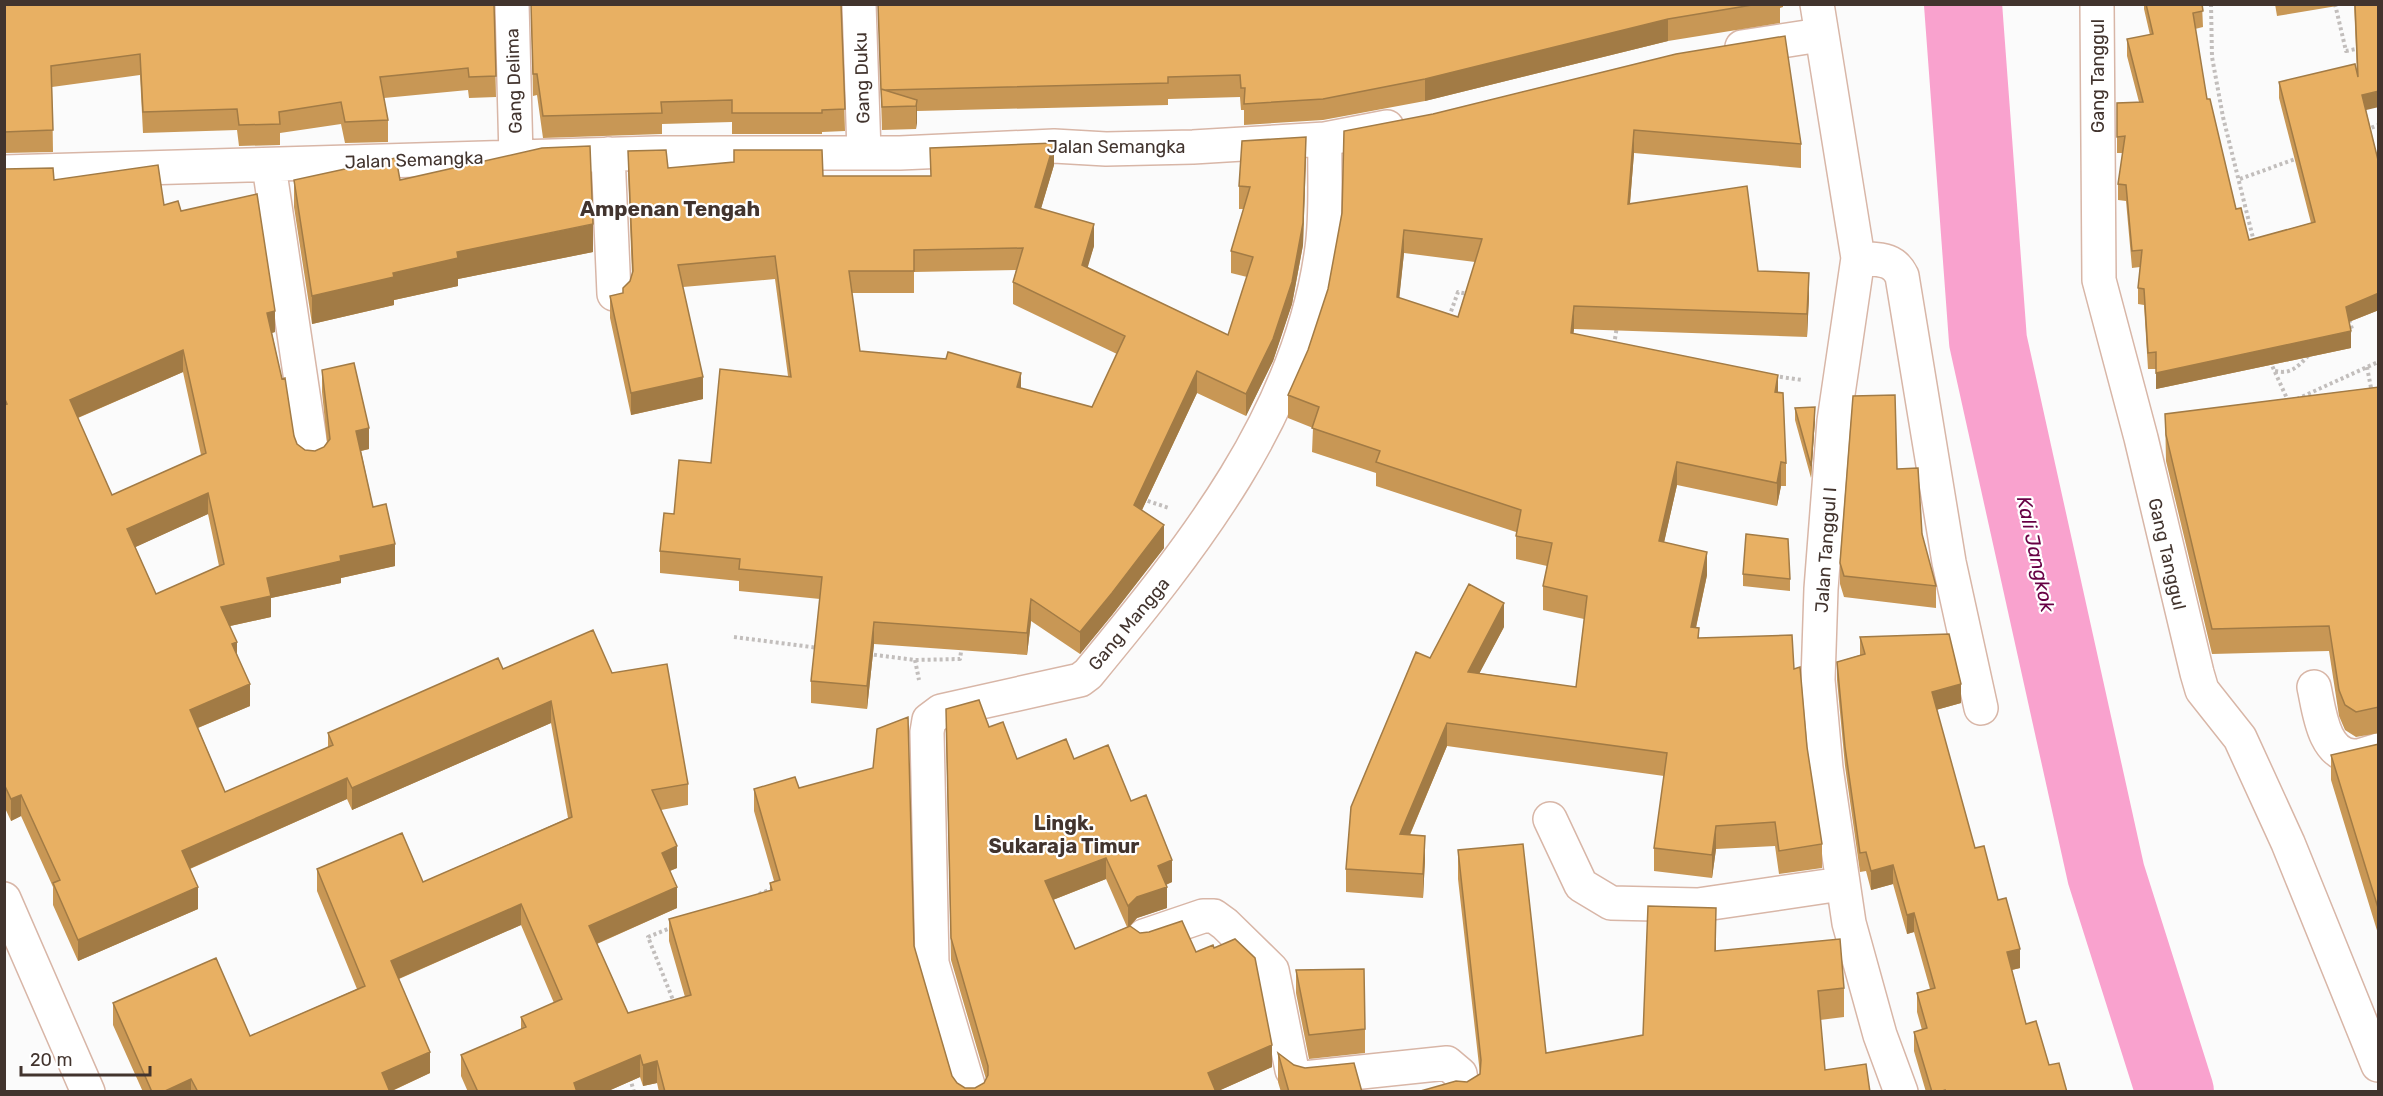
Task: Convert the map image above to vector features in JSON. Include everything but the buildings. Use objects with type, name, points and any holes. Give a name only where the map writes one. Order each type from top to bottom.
[{"type":"street","name":"Gang Delima","points":[[512,4],[516,156]]},
{"type":"street","name":"Gang Duku","points":[[859,4],[864,152]]},
{"type":"street","name":"Gang Tanggul","points":[[2097,4],[2099,279],[2141,438],[2196,673],[2202,690],[2240,738],[2288,843],[2379,1065]]},
{"type":"street","points":[[1718,51],[1819,20]]},
{"type":"street","name":"Jalan Tanggul I","points":[[1819,20],[1832,85],[1858,258],[1838,386],[1821,589],[1818,680],[1826,768],[1841,884],[1849,923],[1874,1012],[1901,1092]]},
{"type":"street","name":"Jalan Semangka","points":[[4,172],[269,166],[608,154],[864,152],[1054,146],[1106,149],[1193,147],[1324,139],[1418,122]]},
{"type":"street","name":"Gang Mangga","points":[[970,1092],[932,963],[928,835],[927,732],[929,720],[941,711],[1080,681],[1088,675],[1174,570],[1208,521],[1270,419],[1302,334],[1322,248],[1324,139]]},
{"type":"street","points":[[608,154],[614,294]]},
{"type":"street","points":[[269,166],[312,454]]},
{"type":"street","points":[[1858,258],[1890,261],[1897,266],[1902,276],[1949,562],[1981,708]]},
{"type":"street","points":[[2314,687],[2326,737],[2333,744],[2344,753],[2354,756],[2379,750]]},
{"type":"street","points":[[1550,819],[1581,885],[1611,903],[1698,905],[1841,884]]},
{"type":"street","points":[[4,899],[88,1092]]},
{"type":"street","points":[[1144,936],[1203,916],[1214,916],[1225,924],[1272,970],[1292,1070],[1297,1076],[1304,1078],[1447,1063],[1460,1074],[1463,1092]]},
{"type":"path","points":[[2211,4],[2212,57],[2223,117],[2256,251]]},
{"type":"path","points":[[2336,4],[2346,51],[2364,46]]},
{"type":"path","points":[[2362,132],[2379,125]]},
{"type":"path","points":[[2240,179],[2302,156]]},
{"type":"path","points":[[1445,326],[1458,292],[1470,294]]},
{"type":"path","points":[[2344,337],[2352,328],[2348,318]]},
{"type":"path","points":[[1613,352],[1617,321]]},
{"type":"path","points":[[2267,351],[2291,411]]},
{"type":"path","points":[[2274,371],[2284,372],[2296,368],[2314,351]]},
{"type":"path","points":[[2289,403],[2379,362]]},
{"type":"path","points":[[2367,367],[2374,402]]},
{"type":"path","points":[[1767,375],[1838,386]]},
{"type":"path","points":[[1140,499],[1208,521]]},
{"type":"path","points":[[734,637],[824,649]]},
{"type":"path","points":[[858,653],[915,660],[960,659],[963,637]]},
{"type":"path","points":[[751,897],[782,885]]},
{"type":"path","points":[[677,1009],[648,938],[679,925]]},
{"type":"path","points":[[628,1071],[634,1092]]},
{"type":"waterway","name":"Kali Jangkok","points":[[1963,4],[1988,341],[2106,874],[2175,1092]]},
{"type":"district","name":"Ampenan Tengah","points":[[670,209]]},
{"type":"district","name":"Lingk. Sukaraja Timur","points":[[1064,834]]}]
